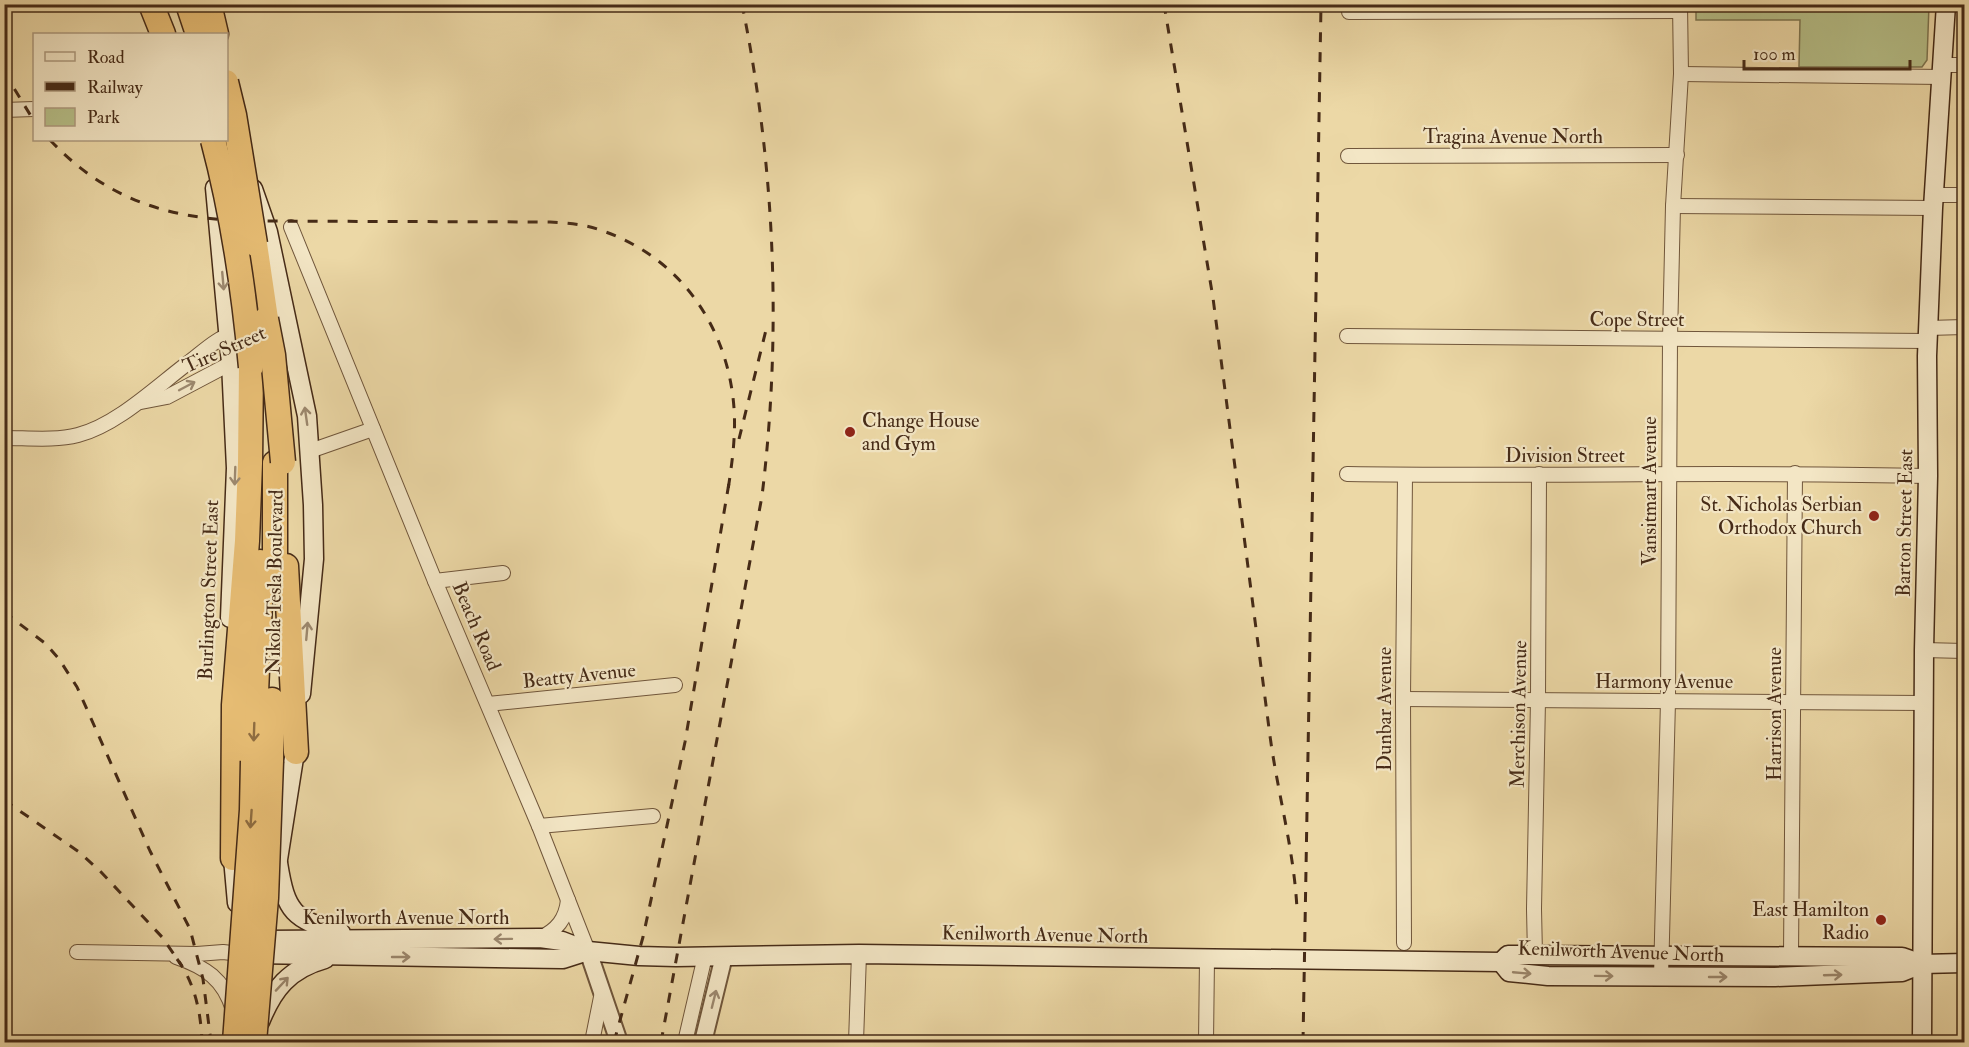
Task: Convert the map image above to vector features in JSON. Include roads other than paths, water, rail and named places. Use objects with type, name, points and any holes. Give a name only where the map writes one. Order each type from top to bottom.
[{"type":"highway","points":[[151,4],[163,33]]},
{"type":"highway","points":[[171,4],[181,33]]},
{"type":"highway","points":[[188,4],[198,33]]},
{"type":"highway","points":[[209,4],[216,33]]},
{"type":"highway","points":[[228,90],[273,355],[267,463],[247,541],[234,705],[233,858]]},
{"type":"highway","points":[[204,141],[219,182],[238,268]]},
{"type":"highway","points":[[223,141],[246,318],[241,365],[267,463],[286,568],[296,752]]},
{"type":"highway","points":[[224,141],[255,244]]},
{"type":"highway","name":"Nikola Tesla Boulevard","points":[[246,1040],[262,761],[260,602],[267,463]]},
{"type":"main road","points":[[180,4],[190,33]]},
{"type":"main road","name":"Barton Street East","points":[[1922,1042],[1928,335],[1933,202],[1946,4]]},
{"type":"main road","name":"Burlington Street East","points":[[222,141],[228,335],[241,365],[226,690],[233,858],[234,951],[246,1040]]},
{"type":"main road","points":[[225,141],[265,221],[292,343],[307,416],[314,559],[296,752],[264,947],[246,1040]]},
{"type":"main road","points":[[278,863],[284,896],[298,916],[318,927],[360,938]]},
{"type":"main road","name":"Kenilworth Avenue North","points":[[234,951],[360,938],[456,940],[540,938],[562,940],[588,951],[639,956],[859,954],[1501,962],[1508,955],[1791,955],[1902,957],[1922,964]]},
{"type":"main road","name":"Kenilworth Avenue North","points":[[264,947],[342,957],[472,956],[563,959],[588,951]]},
{"type":"main road","points":[[246,1040],[269,1000],[295,972],[314,962],[342,957]]},
{"type":"main road","name":"Kenilworth Avenue North","points":[[1501,962],[1509,972],[1542,975],[1661,977],[1775,977],[1902,972],[1922,964],[1965,963]]},
{"type":"street","points":[[1349,12],[1680,8]]},
{"type":"street","name":"Vansitmart Avenue","points":[[1661,977],[1668,700],[1670,338],[1673,206],[1681,74],[1680,8]]},
{"type":"street","points":[[1681,74],[1942,71],[1965,66]]},
{"type":"street","points":[[4,110],[33,109]]},
{"type":"street","name":"Tragina Avenue North","points":[[1348,156],[1677,155]]},
{"type":"street","points":[[1673,206],[1933,202],[1965,195]]},
{"type":"street","name":"Beach Road","points":[[291,227],[435,581],[568,898],[619,1042]]},
{"type":"street","name":"Cope Street","points":[[1347,336],[1670,338],[1928,335],[1965,327]]},
{"type":"street","name":"Tire Street","points":[[4,438],[57,438],[92,431],[141,402],[160,384],[228,335],[261,332],[277,335],[292,343]]},
{"type":"street","name":"Tire Street","points":[[141,402],[167,397],[241,365],[260,350],[292,343]]},
{"type":"street","points":[[310,452],[373,429]]},
{"type":"street","name":"Division Street","points":[[1347,474],[1795,473],[1928,476]]},
{"type":"street","name":"Harrison Avenue","points":[[1791,955],[1795,473]]},
{"type":"street","name":"Merchison Avenue","points":[[1535,955],[1533,909],[1538,700],[1539,474]]},
{"type":"street","name":"Dunbar Avenue","points":[[1404,943],[1402,699],[1405,475]]},
{"type":"street","points":[[435,581],[503,573]]},
{"type":"street","points":[[1924,650],[1965,651]]},
{"type":"street","name":"Beatty Avenue","points":[[488,704],[675,685]]},
{"type":"street","name":"Harmony Avenue","points":[[1402,699],[1924,703]]},
{"type":"street","points":[[539,826],[653,816]]},
{"type":"street","points":[[540,938],[552,933],[561,923],[567,911],[568,898]]},
{"type":"street","name":"Kenilworth Avenue North","points":[[77,952],[165,954],[234,951]]},
{"type":"street","points":[[165,954],[202,967],[218,980],[232,1004],[246,1040]]},
{"type":"street","points":[[856,1042],[859,954]]},
{"type":"street","points":[[685,1042],[705,956]]},
{"type":"street","points":[[703,1042],[724,956]]},
{"type":"street","points":[[1206,1042],[1207,959]]},
{"type":"street","points":[[592,1042],[602,992]]},
{"type":"railway","points":[[661,1042],[762,496],[768,434],[772,372],[772,249],[762,126],[742,4]]},
{"type":"railway","points":[[1164,4],[1213,298],[1273,758],[1293,865],[1297,909]]},
{"type":"railway","points":[[1303,1042],[1321,4]]},
{"type":"railway","points":[[4,72],[33,119]]},
{"type":"railway","points":[[51,141],[70,160],[113,190],[160,209],[185,215],[240,221],[556,222],[594,228],[628,242],[653,257],[676,276],[710,322],[722,349],[730,378],[734,408],[733,449],[728,490]]},
{"type":"railway","points":[[739,439],[767,326]]},
{"type":"railway","points":[[614,1042],[643,937],[685,742],[729,483]]},
{"type":"railway","points":[[4,612],[46,644],[77,687],[150,851],[190,929],[203,979],[211,1042]]},
{"type":"railway","points":[[4,800],[79,852],[100,871],[162,937],[182,966]]},
{"type":"railway","points":[[177,959],[193,988],[202,1042]]},
{"type":"place","name":"Change House and Gym","points":[[850,432]]},
{"type":"place","name":"St. Nicholas Serbian Orthodox Church","points":[[1874,516]]},
{"type":"place","name":"East Hamilton Radio","points":[[1881,920]]}]
